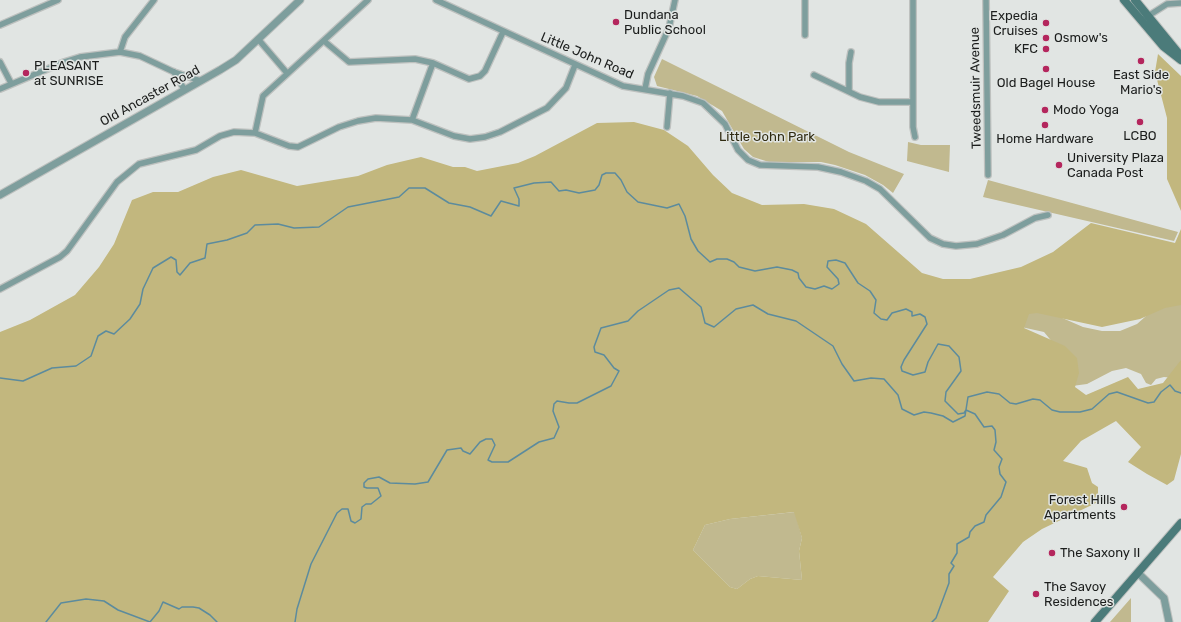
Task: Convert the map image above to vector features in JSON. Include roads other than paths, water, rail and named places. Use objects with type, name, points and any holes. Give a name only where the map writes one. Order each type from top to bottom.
[{"type":"main road","points":[[1124,0],[1145,18],[1181,57]]},
{"type":"main road","points":[[1135,0],[1163,46],[1181,60]]},
{"type":"main road","points":[[1095,622],[1181,523]]},
{"type":"street","points":[[0,26],[58,0]]},
{"type":"street","points":[[120,52],[125,37],[154,0]]},
{"type":"street","name":"Old Ancaster Road","points":[[0,195],[236,60],[300,0]]},
{"type":"street","points":[[255,133],[263,96],[368,0]]},
{"type":"street","name":"Little John Road","points":[[436,0],[623,86],[670,93],[694,99],[711,108],[725,124],[738,150],[748,160],[760,165],[818,167],[853,175],[880,189],[930,238],[943,244],[956,246],[976,244],[1003,235],[1035,218],[1048,215]]},
{"type":"street","points":[[645,89],[648,74],[669,28],[674,0]]},
{"type":"street","points":[[805,0],[805,35]]},
{"type":"street","points":[[913,0],[913,127],[915,137]]},
{"type":"street","name":"Tweedsmuir Avenue","points":[[986,0],[988,176]]},
{"type":"street","points":[[1145,18],[1167,4],[1181,3]]},
{"type":"street","points":[[324,41],[349,62],[397,58],[415,59],[433,63],[469,79],[480,76],[485,71],[503,32]]},
{"type":"street","points":[[258,39],[287,73]]},
{"type":"street","points":[[0,89],[11,83],[80,57],[120,52],[140,56],[174,72],[201,81]]},
{"type":"street","points":[[849,91],[849,63],[852,52]]},
{"type":"street","points":[[0,62],[11,83]]},
{"type":"street","points":[[412,120],[433,63]]},
{"type":"street","points":[[0,289],[60,257],[68,251],[116,182],[139,164],[196,150],[220,136],[234,132],[255,133],[289,146],[298,147],[340,126],[358,121],[382,118],[412,120],[454,136],[470,139],[500,132],[547,108],[566,88],[575,65]]},
{"type":"street","points":[[174,72],[184,89]]},
{"type":"street","points":[[814,75],[860,97],[879,102],[913,102]]},
{"type":"street","points":[[667,127],[670,93]]},
{"type":"street","points":[[1031,212],[1035,218]]},
{"type":"street","points":[[1138,573],[1164,598],[1169,622]]},
{"type":"waterway","points":[[0,378],[23,381],[52,368],[76,366],[91,356],[98,336],[106,331],[114,334],[130,319],[140,304],[143,289],[153,268],[171,257],[176,260],[177,272],[180,275],[190,263],[205,258],[207,244],[227,240],[247,233],[255,225],[278,224],[294,228],[319,227],[348,207],[399,197],[409,188],[425,188],[449,203],[470,207],[491,216],[501,201],[519,206],[519,199],[514,188],[534,183],[551,182],[559,191],[566,190],[579,193],[595,190],[599,185],[602,175],[606,173],[615,173],[621,180],[627,192],[638,202],[667,208],[679,204],[685,216],[691,239],[698,251],[710,262],[717,259],[727,259],[734,262],[739,267],[755,271],[777,267],[792,270],[798,273],[799,278],[806,287],[815,289],[824,286],[832,289],[839,284],[838,279],[827,267],[828,261],[836,260],[845,263],[858,283],[870,291],[876,300],[874,313],[881,319],[887,320],[892,313],[906,309],[912,312],[912,316],[920,314],[925,317],[927,324],[904,360],[901,367],[902,371],[913,375],[925,372],[928,362],[938,344],[949,346],[959,357],[961,371],[946,392],[945,401],[958,414],[964,413],[966,410]]},
{"type":"waterway","points":[[295,622],[297,609],[311,564],[337,513],[342,509],[348,509],[351,521],[355,523],[361,519],[362,507],[366,504],[371,504],[381,496],[378,488],[364,487],[364,483],[368,479],[379,477],[390,483],[415,484],[428,482],[447,450],[461,448],[463,451],[470,454],[480,442],[486,439],[492,439],[495,445],[488,460],[492,462],[508,462],[539,442],[554,438],[559,427],[553,411],[554,404],[557,401],[577,403],[611,386],[619,371],[614,368],[604,355],[595,352],[594,347],[601,328],[628,321],[638,311],[669,290],[679,288],[701,307],[705,323],[714,327],[736,309],[753,305],[768,314],[796,321],[833,346],[842,364],[854,381],[871,378],[884,379],[898,395],[902,409],[914,415],[924,412],[931,413],[943,416],[953,422],[965,416],[968,397],[987,392],[999,394],[1010,403],[1016,404],[1033,399],[1040,400],[1052,410],[1060,412],[1080,412],[1092,409],[1109,394],[1117,392],[1148,403],[1154,402],[1161,392],[1170,385],[1175,391],[1181,393]]},
{"type":"waterway","points":[[932,622],[936,618],[949,583],[949,574],[954,566],[951,563],[957,553],[957,544],[969,537],[970,532],[975,526],[984,522],[986,515],[1001,497],[1006,482],[1000,474],[999,467],[1002,459],[994,450],[996,442],[995,430],[992,426],[984,427],[975,414],[966,410]]},
{"type":"waterway","points":[[46,622],[61,603],[86,599],[104,601],[118,610],[150,622],[159,611],[163,602],[179,609],[182,607],[199,608],[210,615],[217,622]]},
{"type":"place","name":"Dundana Public School","points":[[616,22]]},
{"type":"place","name":"Expedia Cruises","points":[[1046,23]]},
{"type":"place","name":"Osmow's","points":[[1046,38]]},
{"type":"place","name":"KFC","points":[[1046,49]]},
{"type":"place","name":"East Side Mario's","points":[[1141,61]]},
{"type":"place","name":"Old Bagel House","points":[[1046,69]]},
{"type":"place","name":"PLEASANT at SUNRISE","points":[[26,73]]},
{"type":"place","name":"Modo Yoga","points":[[1045,110]]},
{"type":"place","name":"LCBO","points":[[1140,122]]},
{"type":"place","name":"Home Hardware","points":[[1045,125]]},
{"type":"place","name":"University Plaza Canada Post","points":[[1059,165]]},
{"type":"place","name":"Forest Hills Apartments","points":[[1124,507]]},
{"type":"place","name":"The Saxony II","points":[[1052,553]]},
{"type":"place","name":"The Savoy Residences","points":[[1036,594]]},
{"type":"park label","name":"Little John Park","points":[[767,137]]}]
